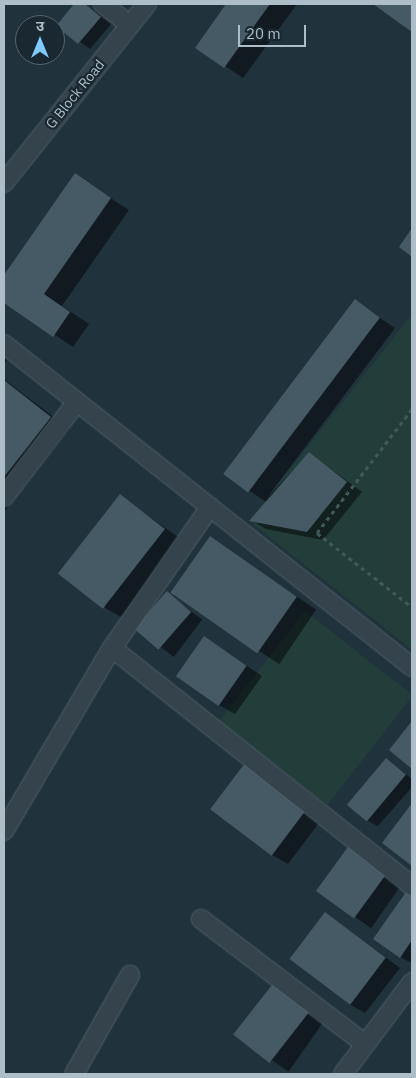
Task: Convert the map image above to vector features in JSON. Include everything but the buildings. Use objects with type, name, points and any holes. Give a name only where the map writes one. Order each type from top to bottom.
[{"type":"street","points":[[103,4],[130,25]]},
{"type":"street","name":"G Block Road","points":[[4,183],[147,4]]},
{"type":"street","points":[[4,344],[412,667]]},
{"type":"street","points":[[4,497],[77,402]]},
{"type":"street","points":[[4,831],[112,648],[210,507]]},
{"type":"street","points":[[112,648],[412,886]]},
{"type":"street","points":[[201,919],[364,1043]]},
{"type":"street","points":[[74,1074],[130,975]]},
{"type":"street","points":[[343,1074],[364,1043],[412,982]]},
{"type":"path","points":[[412,409],[318,533],[412,607]]},
{"type":"green space","points":[[412,314],[412,650],[249,521]]},
{"type":"green space","points":[[305,611],[412,695],[327,805],[219,721]]}]
